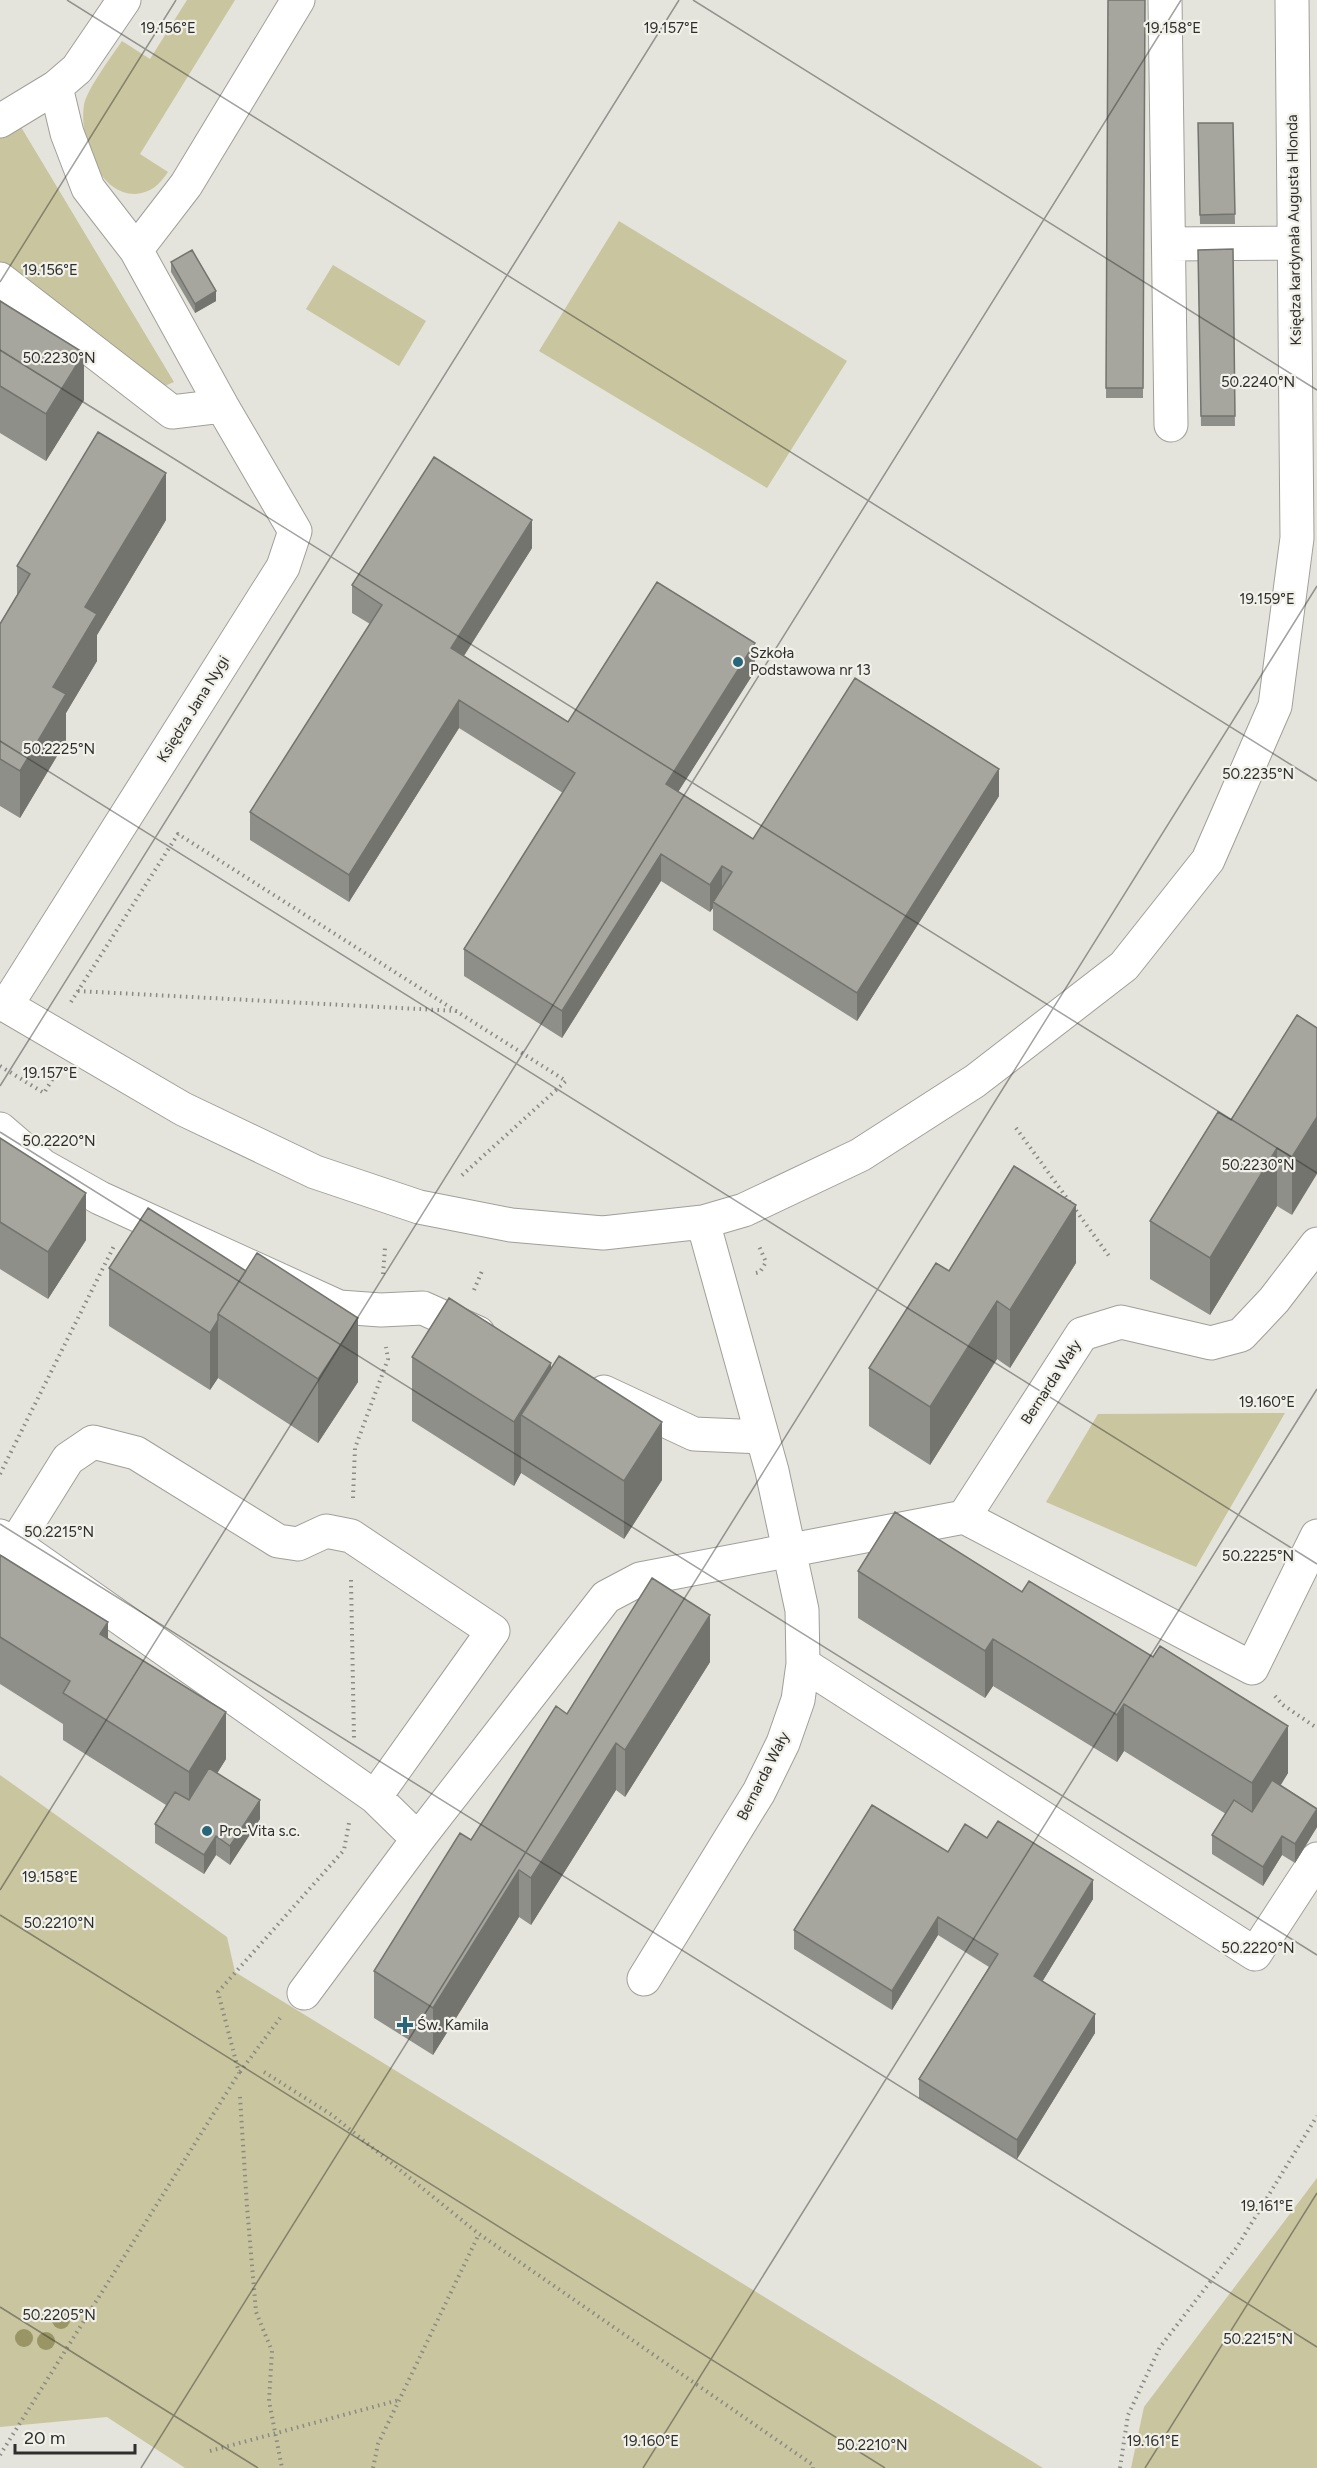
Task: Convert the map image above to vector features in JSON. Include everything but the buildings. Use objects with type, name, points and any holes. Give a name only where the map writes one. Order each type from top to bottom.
[{"type":"street","points":[[0,120],[56,87],[77,69],[124,0]]},
{"type":"street","points":[[136,250],[186,185],[298,0]]},
{"type":"street","points":[[1165,0],[1171,425]]},
{"type":"street","name":"Księdza kardynała Augusta Hlonda","points":[[9,996],[193,1114],[315,1172],[419,1207],[511,1225],[603,1233],[703,1222],[744,1210],[860,1155],[975,1081],[1124,966],[1208,860],[1275,706],[1307,540],[1294,243],[1292,0]]},
{"type":"street","name":"Księdza Jana Nygi","points":[[9,996],[283,567],[296,531],[222,406],[136,250],[88,189],[67,133],[56,87]]},
{"type":"street","points":[[1169,244],[1294,243]]},
{"type":"street","points":[[0,279],[172,412],[222,406]]},
{"type":"street","points":[[0,1129],[44,1166],[100,1198],[339,1307],[381,1310],[423,1308],[502,1344]]},
{"type":"street","name":"Bernarda Wały","points":[[644,1979],[759,1792],[783,1743],[794,1711],[803,1664],[802,1610],[789,1550],[762,1437],[703,1222]]},
{"type":"street","name":"Bernarda Wały","points":[[964,1517],[1082,1334],[1121,1322],[1211,1343],[1241,1335],[1274,1300],[1317,1244]]},
{"type":"street","points":[[576,1379],[694,1434],[762,1437]]},
{"type":"street","points":[[365,1791],[493,1631],[351,1536],[326,1531],[298,1544],[278,1540],[136,1453],[93,1442],[68,1459],[7,1540],[365,1791],[418,1839]]},
{"type":"street","points":[[304,1993],[418,1839],[606,1597],[640,1579],[964,1517],[1252,1668],[1317,1536]]},
{"type":"street","points":[[803,1664],[1254,1954],[1317,1859]]},
{"type":"path","points":[[9,996],[67,1008],[178,834],[566,1081],[457,1180]]},
{"type":"path","points":[[78,991],[458,1011]]},
{"type":"path","points":[[1016,1128],[1109,1256]]},
{"type":"path","points":[[0,1474],[131,1212]]},
{"type":"path","points":[[239,2073],[218,1992],[344,1850],[365,1791],[350,1632],[351,1536],[355,1448],[388,1359],[381,1310]]},
{"type":"path","points":[[1283,1706],[1317,1728]]},
{"type":"path","points":[[0,2456],[239,2073],[271,2026]]},
{"type":"path","points":[[264,2072],[332,2115],[479,2234],[813,2465],[813,2468]]},
{"type":"path","points":[[240,2097],[256,2312],[272,2351],[269,2401],[282,2468]]},
{"type":"path","points":[[1120,2468],[1128,2415],[1160,2347],[1237,2247],[1317,2116]]},
{"type":"path","points":[[373,2468],[378,2444],[479,2234]]},
{"type":"path","points":[[210,2451],[399,2400]]},
{"type":"shaded area","points":[[187,0],[235,0],[140,154],[168,172],[158,184],[146,192],[135,194],[122,191],[110,184],[93,161],[83,118],[86,98],[122,41],[150,59]]},
{"type":"shaded area","points":[[18,122],[174,382],[160,388],[0,262],[0,136]]},
{"type":"shaded area","points":[[619,221],[847,361],[767,488],[539,351]]},
{"type":"shaded area","points":[[333,265],[426,321],[399,366],[306,309]]},
{"type":"shaded area","points":[[1285,1413],[1196,1567],[1046,1502],[1098,1414]]},
{"type":"shaded area","points":[[0,1775],[227,1937],[235,1972],[1043,2468],[185,2468],[107,2417],[0,2427]]},
{"type":"shaded area","points":[[1317,2178],[1317,2468],[1131,2468],[1144,2407]]},
{"type":"place","name":"Szkoła Podstawowa nr 13","points":[[738,662]]},
{"type":"place","name":"Pro-Vita s.c.","points":[[207,1831]]},
{"type":"place","name":"Św. Kamila","points":[[405,2025]]}]
